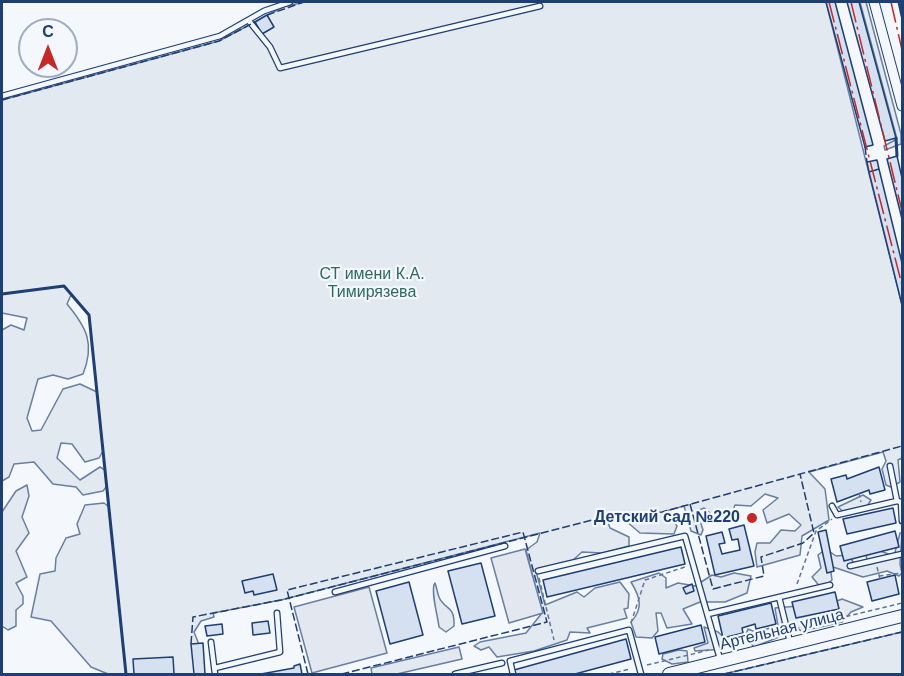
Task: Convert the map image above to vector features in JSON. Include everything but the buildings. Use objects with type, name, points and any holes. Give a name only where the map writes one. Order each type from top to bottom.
[{"type":"street","points":[[874,2],[903,106]]},
{"type":"street","name":"Артельная улица","points":[[669,675],[903,616]]},
{"type":"lane","points":[[2,96],[220,36],[264,11],[290,2]]},
{"type":"lane","points":[[249,21],[270,47],[280,68],[540,6]]},
{"type":"lane","points":[[890,466],[897,501],[901,502],[903,521]]},
{"type":"lane","points":[[832,506],[837,515],[897,501]]},
{"type":"lane","points":[[538,571],[685,536],[720,662]]},
{"type":"lane","points":[[335,592],[505,546]]},
{"type":"lane","points":[[850,566],[903,554]]},
{"type":"lane","points":[[708,614],[830,585]]},
{"type":"lane","points":[[779,597],[791,644]]},
{"type":"lane","points":[[215,668],[280,652],[276,613]]},
{"type":"lane","points":[[513,675],[510,661],[629,630],[641,675]]},
{"type":"lane","points":[[211,642],[215,675]]},
{"type":"lane","points":[[455,675],[502,663]]},
{"type":"path","points":[[859,493],[863,509]]},
{"type":"path","points":[[794,594],[816,531],[837,515]]},
{"type":"path","points":[[875,560],[879,578],[903,573]]},
{"type":"path","points":[[629,630],[645,580],[688,566]]},
{"type":"path","points":[[538,571],[556,649]]},
{"type":"path","points":[[609,675],[903,603]]},
{"type":"green space","name":"СТ имени К.А. Тимирязева","points":[[304,2],[826,2],[902,305],[902,458],[898,460],[900,482],[891,487],[886,485],[882,469],[886,461],[883,452],[809,472],[825,489],[829,520],[802,536],[800,555],[757,567],[755,552],[757,543],[770,543],[781,530],[795,531],[801,525],[789,514],[767,523],[763,510],[778,498],[765,494],[751,506],[735,505],[731,516],[715,517],[704,508],[697,511],[703,530],[701,535],[691,531],[684,506],[666,511],[677,526],[674,534],[640,533],[619,515],[606,517],[610,528],[629,537],[629,546],[602,553],[582,552],[572,561],[536,571],[545,605],[577,592],[584,597],[595,588],[620,582],[629,594],[628,608],[624,609],[627,618],[587,628],[590,633],[570,632],[567,640],[534,651],[497,657],[489,647],[481,650],[474,646],[480,642],[526,633],[542,613],[526,550],[537,542],[540,533],[281,600],[213,613],[214,617],[201,621],[194,632],[200,647],[197,653],[197,674],[108,674],[91,667],[51,621],[31,617],[40,574],[55,571],[56,558],[66,538],[80,534],[77,524],[85,505],[104,503],[109,507],[107,486],[103,491],[83,495],[76,487],[53,484],[34,462],[14,464],[9,477],[2,481],[2,330],[11,325],[24,330],[27,318],[2,313],[2,100],[219,41],[283,7]],"holes":[[[71,295],[89,315],[97,392],[80,384],[63,389],[41,430],[32,431],[27,418],[38,379],[53,375],[68,379],[83,374],[87,363],[87,337],[80,321],[67,304]],[[61,443],[72,444],[85,462],[99,458],[103,451],[105,470],[100,467],[80,480],[57,458]]]},
{"type":"green space","points":[[860,2],[866,2],[901,134],[901,144],[885,150],[884,146],[897,139]]},
{"type":"green space","points":[[27,485],[29,496],[22,517],[29,533],[16,551],[27,577],[16,583],[23,596],[23,604],[16,610],[16,626],[8,630],[2,626],[2,512],[16,491]]},
{"type":"green space","points":[[863,495],[871,500],[864,511],[846,514],[838,507]]},
{"type":"green space","points":[[900,533],[902,533],[900,564],[902,573],[899,576],[887,571],[863,577],[830,566],[832,580],[822,589],[812,577],[821,568],[818,555],[826,549],[836,556],[849,555],[856,567],[868,564],[865,550],[869,547],[894,556]]},
{"type":"green space","points":[[659,573],[666,578],[666,588],[678,583],[695,586],[712,575],[721,577],[734,573],[751,576],[747,593],[725,602],[700,602],[683,609],[692,624],[667,628],[661,613],[656,613],[658,631],[652,638],[636,637],[631,622],[638,612],[639,602],[631,582]]},
{"type":"green space","points":[[435,583],[441,601],[453,614],[454,626],[446,632],[439,627],[434,597]]},
{"type":"green space","points":[[842,599],[863,607],[851,612],[842,622],[802,631],[784,623],[779,637],[754,647],[745,637],[748,629],[755,632],[778,626],[775,608],[832,603]]},
{"type":"green space","points":[[704,627],[718,632],[727,640],[724,649],[695,651],[694,648],[708,643]]},
{"type":"green space","points":[[902,632],[902,674],[724,674]]},
{"type":"green space","points":[[459,647],[462,659],[397,674],[372,674],[371,668]]},
{"type":"green space","points":[[679,650],[687,651],[688,662],[672,664],[662,659],[663,654]]},
{"type":"shaded area","points":[[525,549],[543,613],[509,623],[491,558]]},
{"type":"shaded area","points":[[369,587],[387,653],[312,673],[294,607]]},
{"type":"fence","points":[[267,15],[304,2]]},
{"type":"fence","points":[[2,100],[219,41],[255,22]]},
{"type":"fence","points":[[865,147],[867,162]]},
{"type":"fence","points":[[191,644],[193,617],[281,600],[612,515],[662,512],[902,446]]},
{"type":"fence","points":[[690,504],[713,589],[764,576],[761,557],[803,543],[814,533],[800,474]]},
{"type":"fence","points":[[308,674],[287,590],[523,532],[547,622],[342,674]]},
{"type":"fence","points":[[724,674],[902,632]]},
{"type":"wall","points":[[899,2],[902,16]]},
{"type":"wall","points":[[896,138],[897,156]]},
{"type":"wall","points":[[2,294],[64,286],[89,315],[126,674]]},
{"type":"power","points":[[829,2],[902,285]]},
{"type":"power","points":[[851,2],[902,211]]},
{"type":"power","points":[[891,2],[902,50]]},
{"type":"place","name":"Детский сад №220","points":[[752,518]]}]
